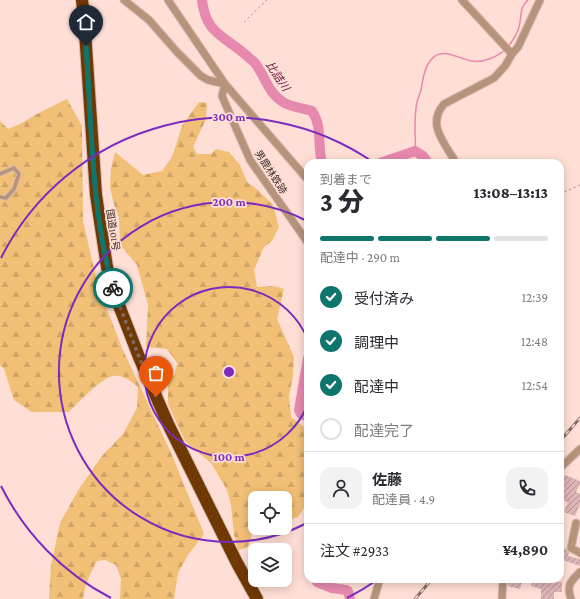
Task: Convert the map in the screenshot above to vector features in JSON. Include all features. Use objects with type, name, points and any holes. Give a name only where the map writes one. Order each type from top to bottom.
[{"type":"highway","name":"国道101号","points":[[82,0],[96,195],[107,267],[115,295],[139,357],[168,424],[237,563],[257,599]]},
{"type":"street","points":[[124,0],[149,20],[177,52],[201,76],[208,80],[225,84]]},
{"type":"street","points":[[168,0],[225,84],[304,176]]},
{"type":"street","points":[[462,0],[508,50]]},
{"type":"street","points":[[508,50],[518,47],[540,0]]},
{"type":"street","points":[[454,159],[436,126],[439,109],[444,104],[494,78],[505,66],[508,50]]},
{"type":"street","name":"男鹿林鉄跡","points":[[225,84],[222,96],[250,160],[304,237]]},
{"type":"street","points":[[564,464],[580,449]]},
{"type":"street","points":[[576,523],[571,548],[580,553]]},
{"type":"street","points":[[571,599],[569,587],[570,582],[580,572]]},
{"type":"street","points":[[374,599],[379,583]]},
{"type":"street","points":[[502,599],[503,583]]},
{"type":"lane","points":[[0,174],[14,168],[20,174],[14,189],[6,198],[0,197]]},
{"type":"path","points":[[244,22],[266,0]]},
{"type":"path","points":[[564,192],[580,185]]},
{"type":"green space","points":[[67,99],[82,126],[83,221],[98,286],[122,348],[172,455],[204,534],[188,555],[178,573],[174,599],[120,599],[121,579],[116,565],[105,560],[97,561],[88,579],[83,599],[49,599],[51,565],[60,523],[79,489],[102,456],[123,434],[137,408],[138,387],[130,380],[120,376],[113,376],[102,381],[69,412],[32,412],[14,400],[4,369],[0,365],[0,121],[8,129]]},
{"type":"green space","points":[[199,102],[207,103],[206,119],[193,147],[197,154],[211,154],[216,149],[229,152],[240,165],[247,182],[258,190],[273,205],[279,227],[272,241],[264,247],[254,270],[257,287],[274,286],[284,289],[277,319],[294,357],[293,376],[289,397],[291,417],[304,427],[304,508],[298,517],[292,519],[292,491],[248,491],[248,535],[252,536],[247,548],[238,550],[234,535],[231,505],[227,490],[211,463],[185,441],[168,404],[168,381],[175,374],[177,363],[167,349],[146,347],[148,305],[137,265],[120,245],[119,218],[110,187],[111,168],[115,152],[143,175],[162,171],[172,157],[182,126]]},
{"type":"building","points":[[564,475],[580,481],[576,492],[580,494],[580,504],[575,516],[564,512],[568,502],[564,500]]},
{"type":"building","points":[[564,548],[569,553],[568,556],[580,559],[580,566],[564,560]]},
{"type":"building","points":[[508,583],[522,583],[520,589],[508,586]]},
{"type":"building","points":[[532,583],[562,583],[562,591],[554,592],[554,599],[541,599],[541,589],[531,586]]},
{"type":"waterway","name":"比詰川","points":[[202,0],[207,20],[212,27],[217,33],[238,48],[255,63],[274,94],[289,105],[312,111],[318,123],[321,159]]},
{"type":"waterway","points":[[508,47],[517,33],[522,9],[528,0]]},
{"type":"waterway","points":[[415,151],[416,105],[425,72],[428,64],[434,56],[444,53],[467,60],[481,61],[494,57],[506,49]]},
{"type":"waterway","name":"比詰川","points":[[392,159],[415,151],[425,159]]},
{"type":"waterway","name":"比詰川","points":[[304,381],[299,410],[301,414],[304,415]]},
{"type":"waterway","name":"比詰川","points":[[320,583],[332,588],[348,591],[350,599]]},
{"type":"railway","points":[[564,436],[580,418]]},
{"type":"railway","points":[[415,599],[429,583]]},
{"type":"way so far","points":[[113,288],[156,397]]},
{"type":"route","points":[[86,46],[96,195],[107,267],[113,288]]}]
